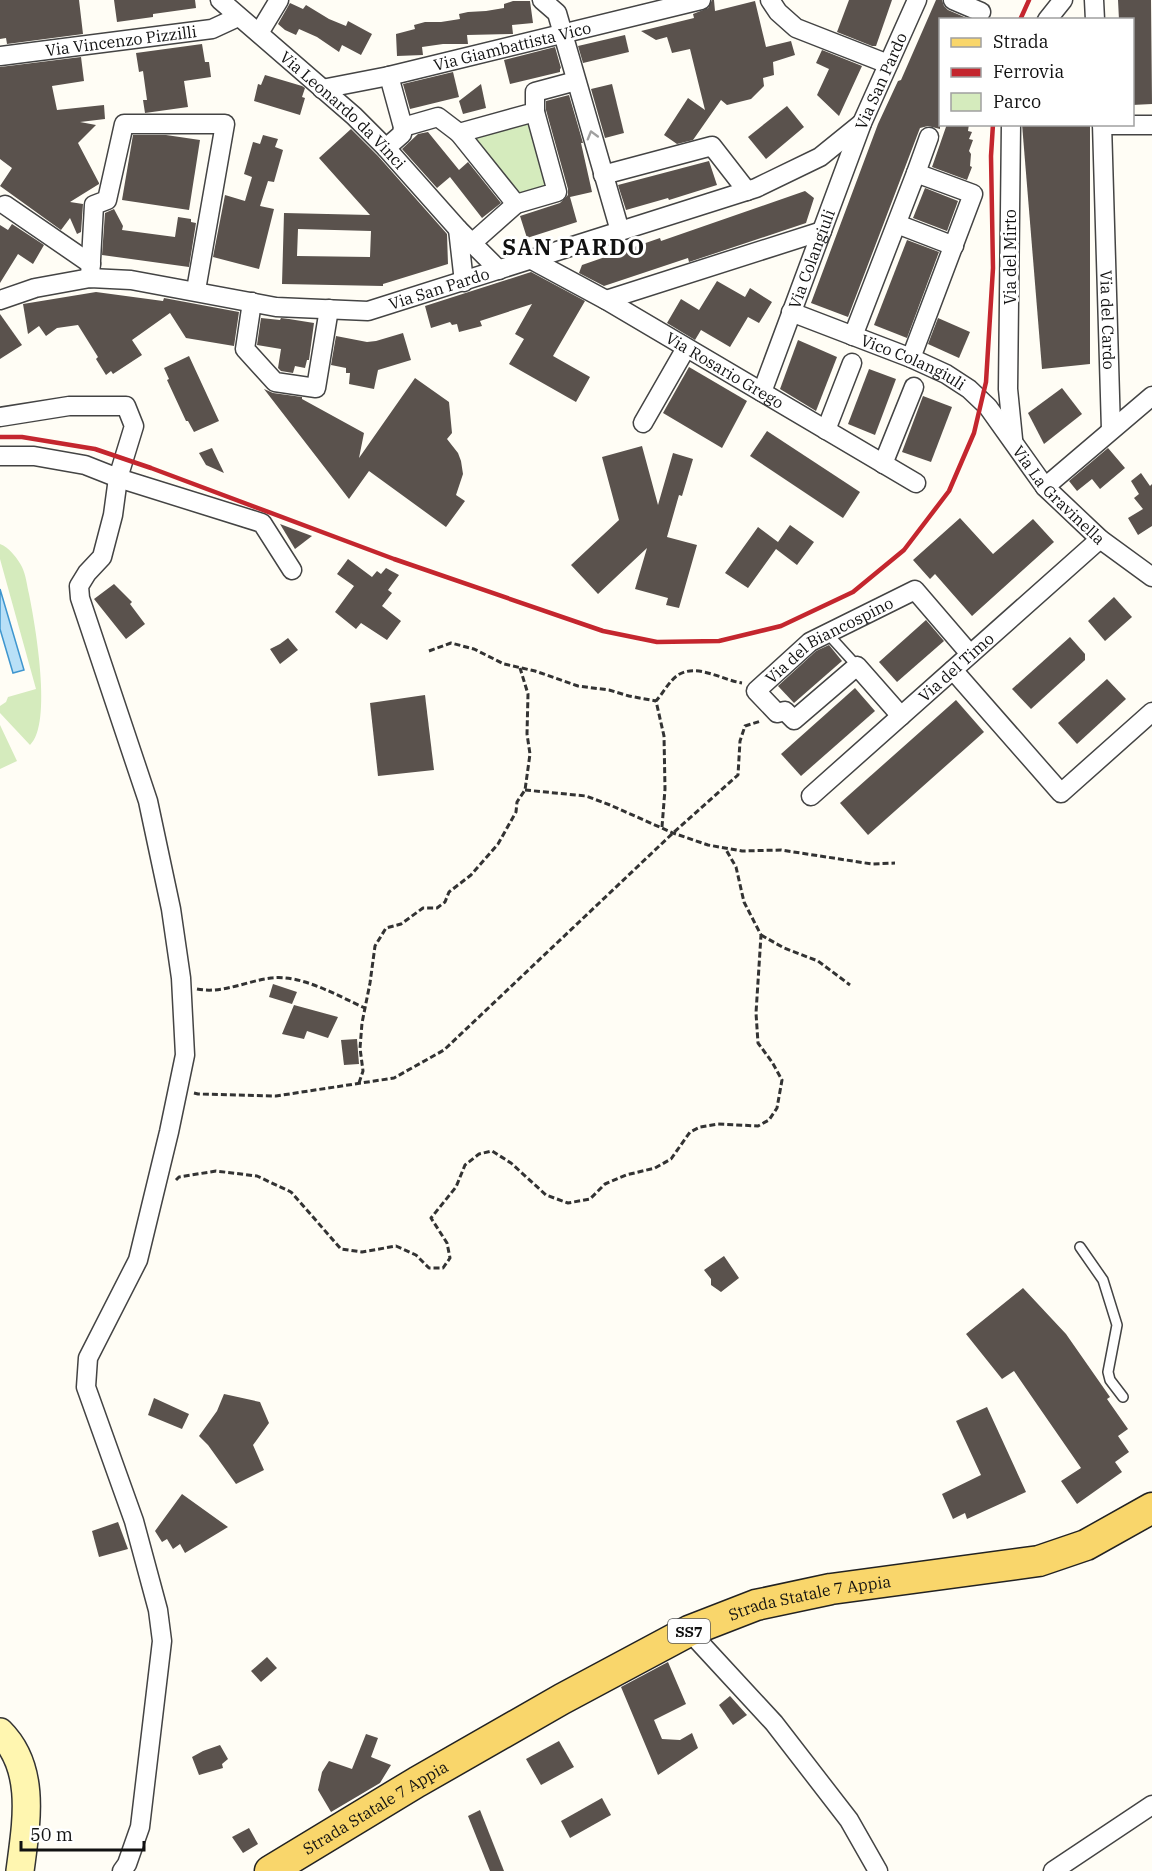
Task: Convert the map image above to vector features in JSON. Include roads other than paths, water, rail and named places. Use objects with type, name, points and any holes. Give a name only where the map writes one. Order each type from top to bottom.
[{"type":"main road","name":"Strada Statale 7 Appia","points":[[270,1871],[427,1776],[689,1631],[756,1605],[831,1589],[1039,1561],[1086,1545],[1152,1509]]},
{"type":"street","name":"Via Leonardo da Vinci","points":[[220,0],[322,88],[386,148],[458,229],[499,270]]},
{"type":"street","points":[[259,33],[279,0]]},
{"type":"street","points":[[542,0],[557,13],[620,231]]},
{"type":"street","name":"Via Giambattista Vico","points":[[322,88],[389,76],[700,0]]},
{"type":"street","points":[[770,0],[778,12],[796,28],[888,64]]},
{"type":"street","name":"Via San Pardo","points":[[0,300],[91,271],[276,307],[368,311],[747,191],[790,173],[820,157],[862,123],[917,0]]},
{"type":"street","points":[[953,0],[981,12]]},
{"type":"street","points":[[1049,18],[1063,0]]},
{"type":"street","points":[[1094,0],[1095,18]]},
{"type":"street","name":"Via Vincenzo Pizzilli","points":[[0,56],[212,29],[238,17]]},
{"type":"street","points":[[386,148],[402,134],[403,127],[389,76]]},
{"type":"street","points":[[472,243],[516,204],[557,192],[535,112],[536,92],[576,81]]},
{"type":"street","points":[[459,133],[535,112]]},
{"type":"street","points":[[403,127],[438,117],[459,133],[516,204]]},
{"type":"street","name":"Via Colangiuli","points":[[762,392],[862,123]]},
{"type":"street","points":[[91,271],[94,205],[107,200],[124,124],[225,124],[196,290]]},
{"type":"street","points":[[1134,125],[1152,125]]},
{"type":"street","name":"Via del Mirto","points":[[1008,389],[1011,126]]},
{"type":"street","name":"Via del Cardo","points":[[1102,126],[1111,430]]},
{"type":"street","points":[[853,336],[929,137]]},
{"type":"street","points":[[603,175],[712,146],[747,191]]},
{"type":"street","points":[[911,358],[973,194],[916,173]]},
{"type":"street","points":[[5,205],[91,271]]},
{"type":"street","points":[[897,224],[954,246]]},
{"type":"street","points":[[458,229],[464,282]]},
{"type":"street","points":[[606,300],[822,231]]},
{"type":"street","name":"Via Rosario Grego","points":[[532,260],[606,300],[916,483]]},
{"type":"street","points":[[252,302],[245,349],[275,381],[316,388],[328,309]]},
{"type":"street","name":"Vico Colangiuli","points":[[791,312],[911,358],[946,374],[969,389],[988,407],[1013,441]]},
{"type":"street","points":[[643,423],[686,348]]},
{"type":"street","points":[[826,430],[852,363]]},
{"type":"street","points":[[883,464],[914,387]]},
{"type":"street","name":"Via La Gravinella","points":[[1008,389],[1013,441],[1045,487],[1100,538],[1152,577]]},
{"type":"street","points":[[1045,487],[1152,396]]},
{"type":"street","points":[[0,417],[69,406],[126,406],[134,426],[118,478],[113,515],[102,557],[87,573],[79,586],[80,598],[148,801],[171,909],[182,987],[185,1055],[156,1186],[138,1260],[88,1358],[86,1387],[134,1521],[158,1610],[162,1641],[140,1827],[127,1864],[122,1871]]},
{"type":"street","points":[[0,456],[34,456],[85,465],[118,478],[262,523],[292,570]]},
{"type":"street","name":"Via del Timo","points":[[811,796],[1100,538]]},
{"type":"street","name":"Via del Biancospino","points":[[857,666],[794,720],[785,711],[777,713],[756,691],[810,642],[915,590],[970,654]]},
{"type":"street","points":[[857,666],[901,716]]},
{"type":"street","points":[[953,670],[1061,793],[1152,712]]},
{"type":"street","points":[[689,1631],[774,1723],[849,1820],[878,1871]]},
{"type":"street","points":[[0,1732],[11,1743],[24,1775],[26,1800],[20,1871]]},
{"type":"street","points":[[1053,1871],[1152,1805]]},
{"type":"lane","points":[[827,633],[857,666]]},
{"type":"lane","points":[[1080,1247],[1103,1280],[1117,1325],[1108,1372],[1110,1380],[1123,1397]]},
{"type":"water","points":[[0,589],[24,670],[13,673],[0,629]]},
{"type":"railway","points":[[1021,18],[1029,0]]},
{"type":"railway","points":[[0,437],[22,437],[95,449],[394,559],[603,631],[657,642],[719,641],[781,626],[853,592],[904,550],[949,491],[974,433],[986,382],[993,268],[991,156],[993,126]]},
{"type":"district","name":"SAN PARDO","points":[[574,246]]}]
